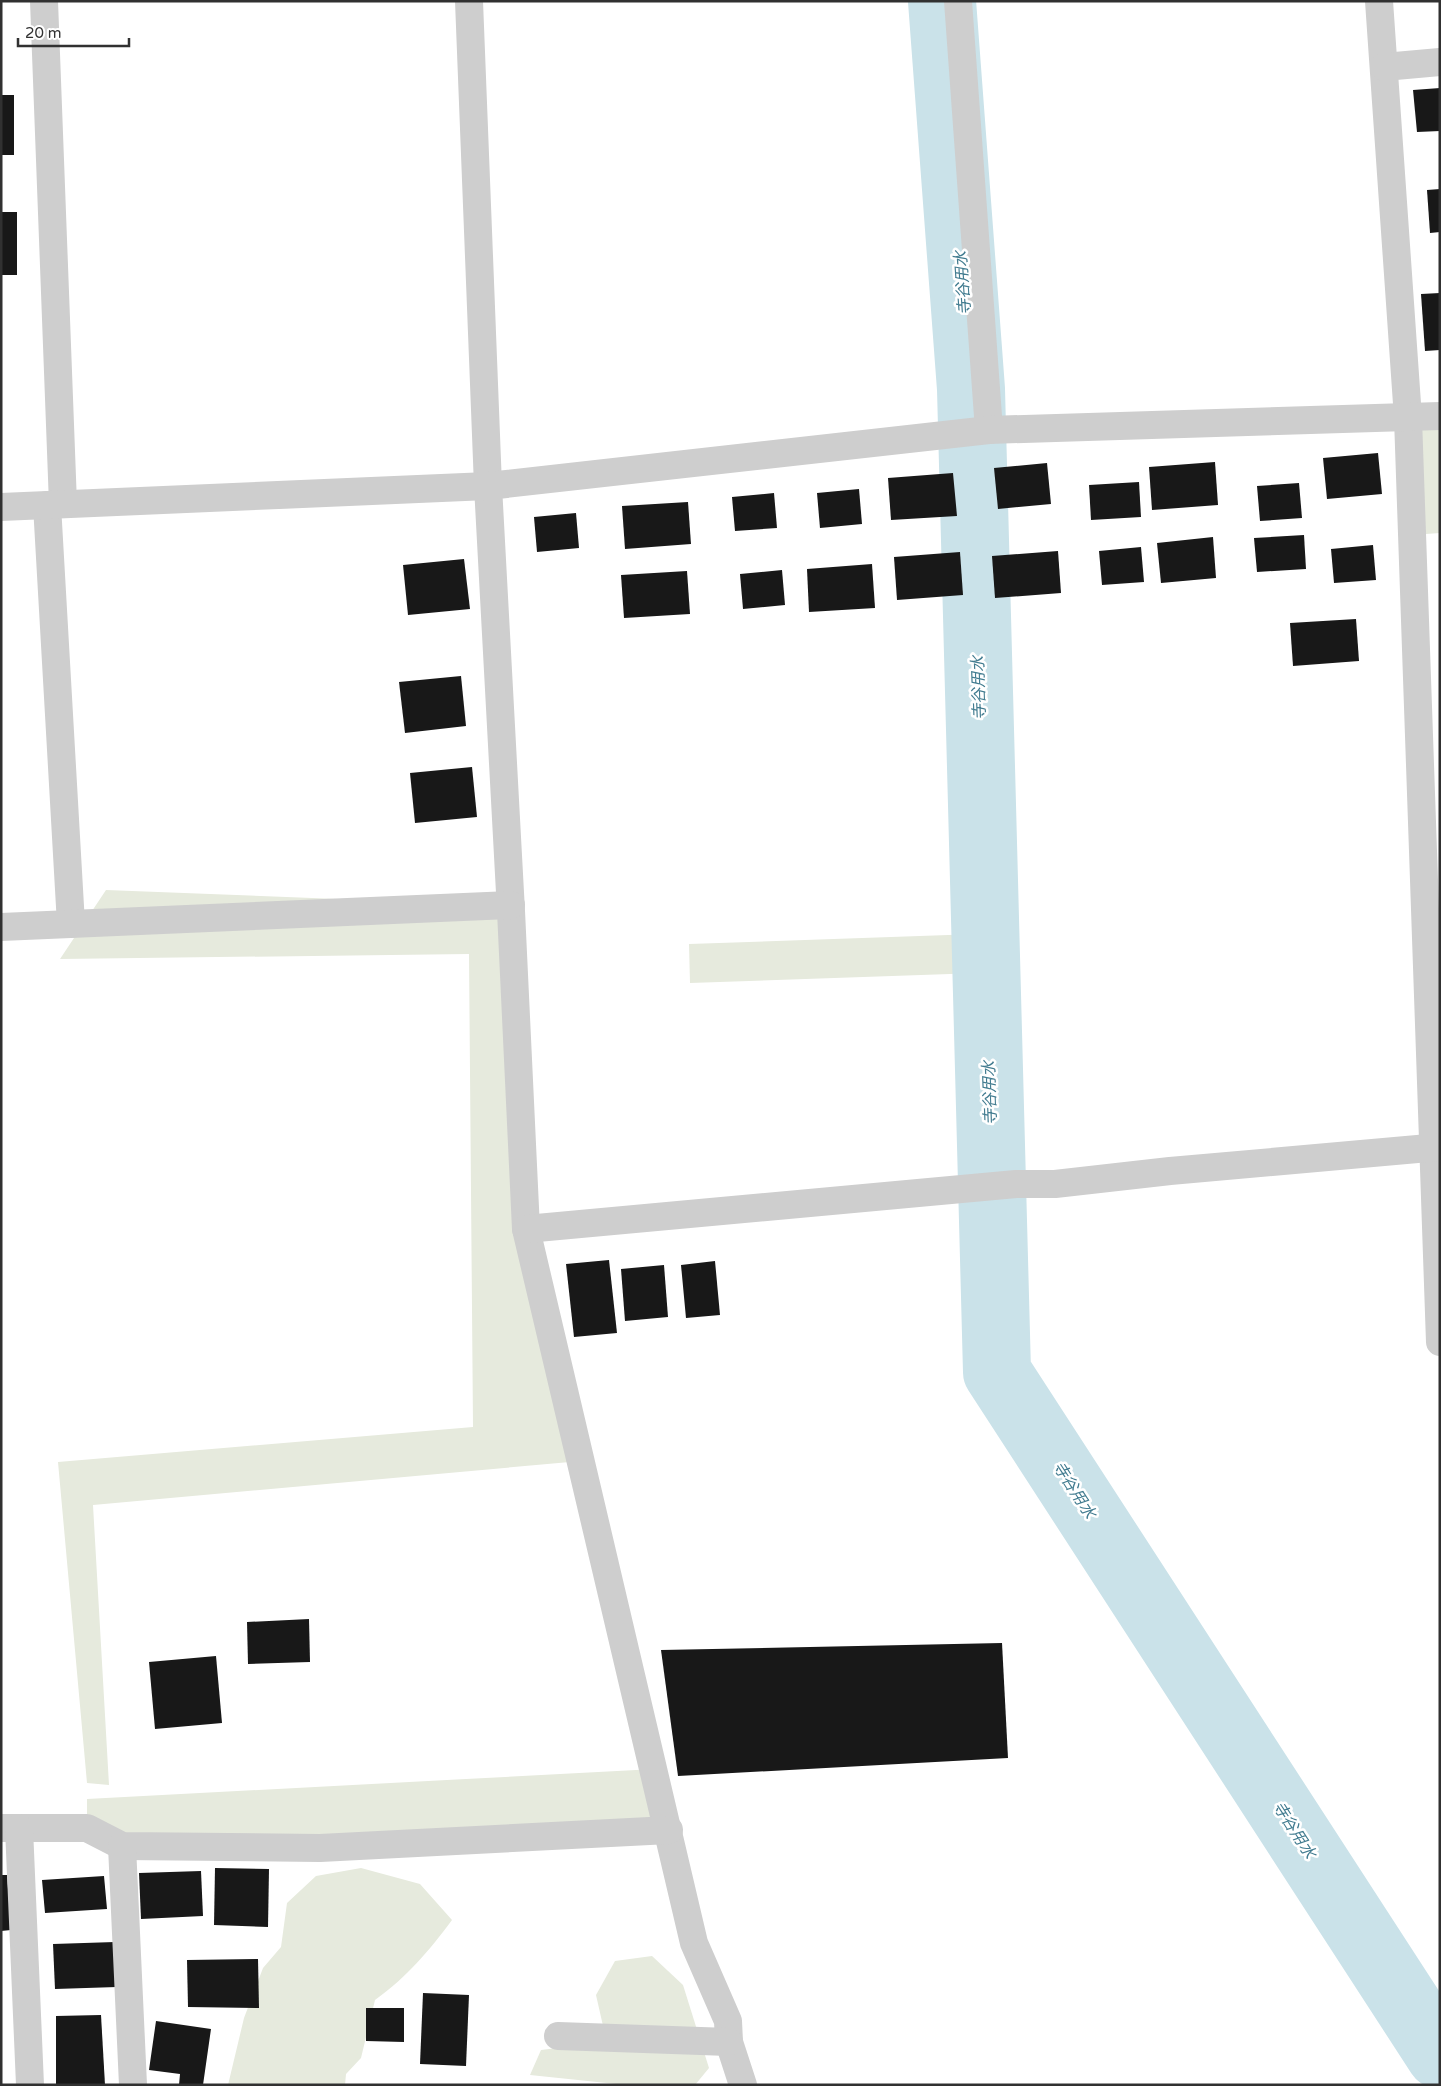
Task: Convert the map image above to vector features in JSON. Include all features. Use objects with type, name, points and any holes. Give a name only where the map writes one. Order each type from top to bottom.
[{"type":"street","points":[[44,1],[55,504],[71,924]]},
{"type":"street","points":[[468,1],[488,486],[511,904],[526,1229],[669,1830],[694,1943],[728,2021],[730,2046],[725,2085]]},
{"type":"street","points":[[958,1],[989,430]]},
{"type":"street","points":[[1379,1],[1408,418],[1437,1148],[1440,1342]]},
{"type":"street","points":[[1384,67],[1440,62]]},
{"type":"street","points":[[1,507],[488,486],[989,430],[1440,416]]},
{"type":"street","points":[[1,927],[511,904]]},
{"type":"street","points":[[526,1229],[1016,1184],[1055,1184],[1186,1170],[1437,1148]]},
{"type":"street","points":[[30,2085],[10,1828],[87,1828],[122,1846],[320,1848],[669,1830]]},
{"type":"street","points":[[122,1846],[133,2085]]},
{"type":"street","points":[[558,2036],[730,2046]]},
{"type":"street","points":[[730,2046],[743,2085]]},
{"type":"shaded area","points":[[1440,416],[1440,533],[1412,535],[1408,418]]},
{"type":"shaded area","points":[[106,890],[494,905],[511,911],[526,1229],[581,1461],[93,1505],[109,1785],[87,1783],[58,1462],[473,1427],[469,954],[60,959]]},
{"type":"shaded area","points":[[977,934],[979,973],[690,983],[689,944]]},
{"type":"shaded area","points":[[655,1769],[669,1830],[122,1846],[87,1828],[87,1799]]},
{"type":"shaded area","points":[[361,1868],[420,1884],[452,1920],[417,1963],[398,1982],[375,2000],[361,2058],[346,2074],[345,2085],[228,2085],[244,2018],[263,1968],[281,1947],[287,1903],[316,1876]]},
{"type":"shaded area","points":[[652,1956],[683,1985],[709,2068],[695,2085],[626,2085],[530,2075],[541,2050],[582,2045],[606,2039],[596,1995],[615,1961]]},
{"type":"building","points":[[1440,88],[1440,131],[1417,132],[1413,90]]},
{"type":"building","points":[[1,95],[14,95],[14,155],[1,155]]},
{"type":"building","points":[[1440,189],[1440,232],[1430,233],[1427,190]]},
{"type":"building","points":[[1,212],[17,212],[17,275],[1,275]]},
{"type":"building","points":[[1440,293],[1440,350],[1425,351],[1421,294]]},
{"type":"building","points":[[1378,453],[1382,494],[1327,499],[1323,458]]},
{"type":"building","points":[[1215,462],[1218,505],[1152,510],[1149,467]]},
{"type":"building","points":[[1047,463],[1051,504],[998,509],[994,468]]},
{"type":"building","points":[[953,473],[957,516],[891,520],[888,478]]},
{"type":"building","points":[[1139,482],[1141,517],[1091,520],[1089,485]]},
{"type":"building","points":[[1299,483],[1302,518],[1260,521],[1257,486]]},
{"type":"building","points":[[859,489],[862,524],[820,528],[817,493]]},
{"type":"building","points":[[774,493],[777,528],[735,531],[732,497]]},
{"type":"building","points":[[688,502],[691,544],[625,549],[622,506]]},
{"type":"building","points":[[576,513],[579,548],[537,552],[534,517]]},
{"type":"building","points":[[1304,535],[1306,569],[1257,572],[1254,538]]},
{"type":"building","points":[[1213,537],[1216,578],[1161,583],[1157,543]]},
{"type":"building","points":[[1373,545],[1376,580],[1334,583],[1331,549]]},
{"type":"building","points":[[1141,547],[1144,582],[1102,585],[1099,551]]},
{"type":"building","points":[[1058,551],[1061,593],[995,598],[992,556]]},
{"type":"building","points":[[960,552],[963,595],[897,600],[894,557]]},
{"type":"building","points":[[464,559],[470,609],[408,615],[403,565]]},
{"type":"building","points":[[872,564],[875,608],[809,612],[807,569]]},
{"type":"building","points":[[782,570],[785,605],[743,609],[740,574]]},
{"type":"building","points":[[687,571],[690,614],[624,618],[621,575]]},
{"type":"building","points":[[1356,619],[1359,661],[1293,666],[1290,623]]},
{"type":"building","points":[[461,676],[466,726],[405,733],[399,682]]},
{"type":"building","points":[[472,767],[477,817],[415,823],[410,773]]},
{"type":"building","points":[[609,1260],[617,1333],[574,1337],[566,1264]]},
{"type":"building","points":[[715,1261],[720,1315],[686,1318],[681,1265]]},
{"type":"building","points":[[664,1265],[668,1317],[625,1321],[621,1269]]},
{"type":"building","points":[[309,1619],[310,1662],[248,1664],[247,1622]]},
{"type":"building","points":[[1002,1643],[1008,1758],[678,1776],[661,1650]]},
{"type":"building","points":[[216,1656],[222,1723],[155,1729],[149,1662]]},
{"type":"building","points":[[215,1868],[269,1869],[268,1927],[214,1925]]},
{"type":"building","points":[[201,1871],[203,1916],[141,1919],[139,1873]]},
{"type":"building","points":[[1,1875],[7,1875],[11,1930],[1,1931]]},
{"type":"building","points":[[104,1876],[107,1909],[45,1913],[42,1880]]},
{"type":"building","points":[[115,1942],[117,1987],[55,1989],[53,1944]]},
{"type":"building","points":[[258,1959],[259,2008],[188,2007],[187,1960]]},
{"type":"building","points":[[423,1993],[469,1995],[466,2066],[420,2064]]},
{"type":"building","points":[[366,2008],[404,2008],[404,2042],[366,2041]]},
{"type":"building","points":[[101,2015],[105,2085],[56,2085],[56,2016]]},
{"type":"building","points":[[156,2021],[211,2029],[203,2085],[179,2085],[180,2074],[149,2070]]},
{"type":"waterway","name":"寺谷用水","points":[[942,1],[971,389],[997,1372],[1440,2055]]}]
